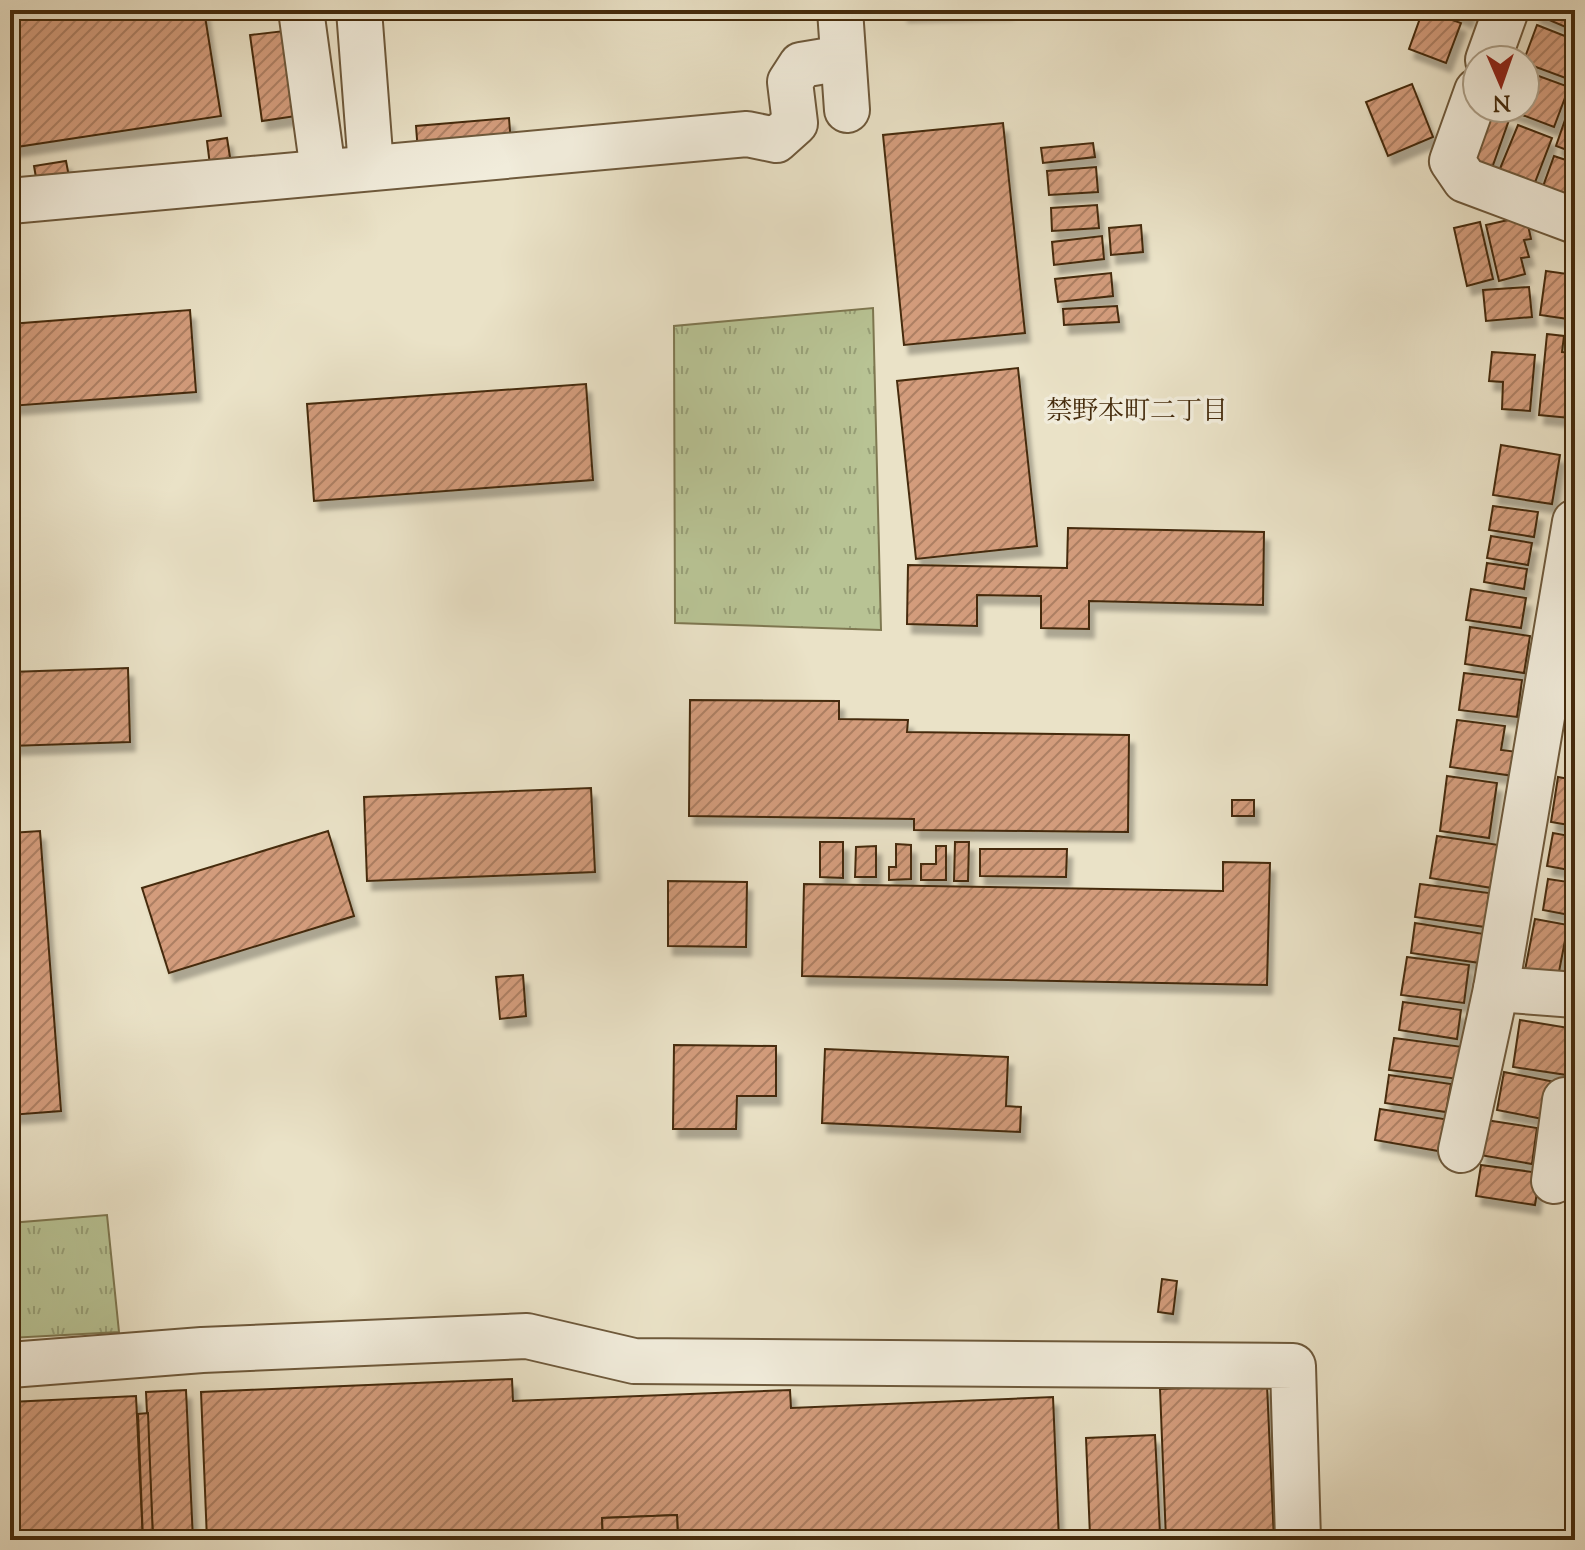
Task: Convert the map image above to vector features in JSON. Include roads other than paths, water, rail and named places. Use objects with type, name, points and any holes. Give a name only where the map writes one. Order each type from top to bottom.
[{"type":"street","points":[[301,10],[323,171]]},
{"type":"street","points":[[359,10],[371,167]]},
{"type":"street","points":[[840,10],[847,110]]},
{"type":"street","points":[[1494,44],[1506,10]]},
{"type":"street","points":[[10,201],[747,134],[776,140],[795,123],[790,82],[801,65],[843,58]]},
{"type":"street","points":[[1465,124],[1452,161],[1465,180],[1575,221]]},
{"type":"street","points":[[1461,1150],[1496,989],[1575,522]]},
{"type":"street","points":[[1496,989],[1575,995]]},
{"type":"street","points":[[1563,1157],[1565,1100]]},
{"type":"street","points":[[10,1365],[202,1350],[527,1336],[634,1361],[1293,1366],[1298,1540]]},
{"type":"district","name":"禁野本町二丁目","points":[[1137,412]]}]
